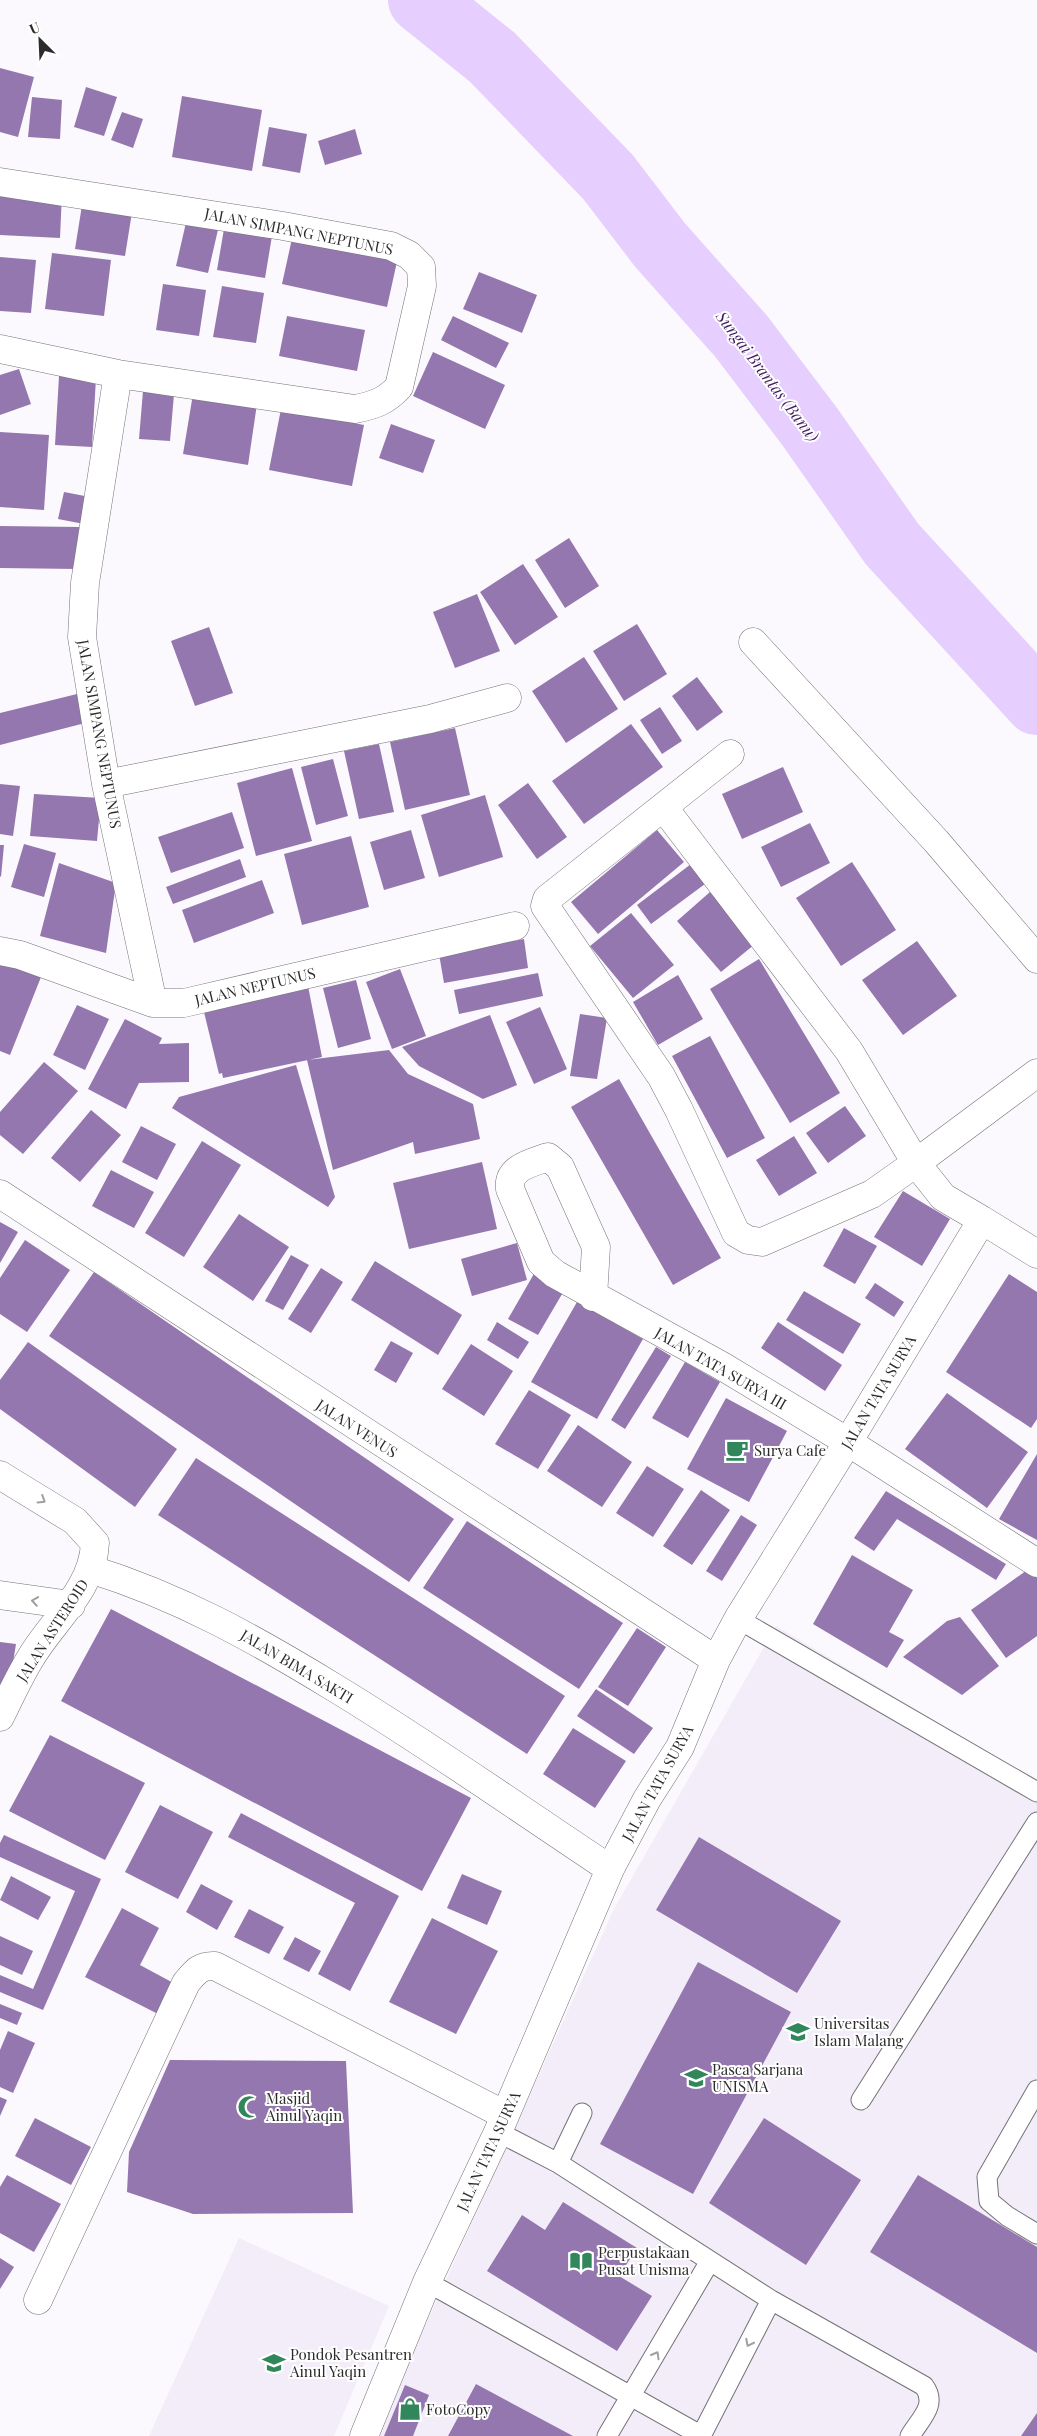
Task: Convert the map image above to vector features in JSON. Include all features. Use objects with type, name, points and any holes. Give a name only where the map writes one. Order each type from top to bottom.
[{"type":"street","name":"JALAN SIMPANG NEPTUNUS","points":[[0,182],[283,226],[391,246],[409,255],[421,267],[422,286],[399,387],[389,399],[375,405],[356,409],[118,374],[0,349]]},
{"type":"street","name":"JALAN SIMPANG NEPTUNUS","points":[[118,374],[85,583],[82,637],[106,784],[153,1003]]},
{"type":"street","points":[[753,642],[936,841],[1037,959]]},
{"type":"street","points":[[106,784],[430,718],[508,698]]},
{"type":"street","points":[[730,754],[547,899],[545,906],[660,1076],[679,1110],[736,1233],[748,1240],[762,1242],[872,1194],[1037,1073]]},
{"type":"street","points":[[664,808],[849,1051],[916,1163],[943,1197],[1037,1254]]},
{"type":"street","name":"JALAN NEPTUNUS","points":[[0,951],[20,955],[153,1003],[184,1003],[515,926]]},
{"type":"street","name":"JALAN TATA SURYA III","points":[[593,1297],[596,1247],[560,1167],[548,1157],[511,1174],[508,1180],[510,1189],[541,1262],[555,1274],[593,1297],[722,1366],[848,1442],[1037,1563]]},
{"type":"street","name":"JALAN VENUS","points":[[0,1194],[716,1660]]},
{"type":"street","name":"JALAN TATA SURYA","points":[[364,2436],[427,2282],[502,2123],[610,1869],[648,1799],[680,1747],[716,1660],[738,1619],[848,1442],[982,1220]]},
{"type":"street","points":[[0,1475],[47,1503],[85,1530],[95,1543],[90,1569]]},
{"type":"street","name":"JALAN ASTEROID","points":[[0,1717],[31,1657],[71,1605],[90,1569]]},
{"type":"street","name":"JALAN BIMA SAKTI","points":[[90,1569],[136,1583],[259,1641],[385,1718],[610,1869]]},
{"type":"street","points":[[0,1595],[71,1605]]},
{"type":"street","points":[[38,2300],[186,1983],[198,1969],[205,1965],[215,1966],[502,2123]]},
{"type":"lane","points":[[738,1619],[1037,1792]]},
{"type":"lane","points":[[861,2100],[1037,1822]]},
{"type":"lane","points":[[1037,2090],[987,2177],[989,2201],[1007,2216],[1037,2234]]},
{"type":"lane","points":[[558,2163],[582,2114]]},
{"type":"lane","points":[[502,2123],[558,2163],[771,2300],[924,2386],[930,2395],[930,2403],[910,2436]]},
{"type":"lane","points":[[607,2436],[710,2261]]},
{"type":"lane","points":[[427,2282],[701,2436],[771,2300]]},
{"type":"shaded area","name":"Universitas Islam Malang","points":[[776,1626],[1037,1781],[1037,2436],[379,2436],[401,2379],[614,1909]]},
{"type":"shaded area","name":"Pondok Pesantren Ainul Yaqin","points":[[239,2238],[389,2306],[334,2436],[149,2436]]},
{"type":"building","points":[[0,68],[34,77],[18,137],[0,132]]},
{"type":"building","points":[[86,87],[117,97],[104,136],[74,127]]},
{"type":"building","points":[[182,96],[262,110],[252,171],[172,157]]},
{"type":"building","points":[[32,97],[62,100],[60,139],[28,137]]},
{"type":"building","points":[[122,112],[143,119],[133,148],[111,140]]},
{"type":"building","points":[[269,127],[307,134],[300,173],[262,166]]},
{"type":"building","points":[[355,129],[362,154],[325,165],[318,141]]},
{"type":"building","points":[[0,190],[62,193],[60,238],[0,235]]},
{"type":"building","points":[[83,199],[133,206],[125,256],[75,249]]},
{"type":"building","points":[[188,214],[220,221],[208,273],[176,266]]},
{"type":"building","points":[[225,223],[273,230],[265,278],[217,270]]},
{"type":"building","points":[[293,234],[398,257],[387,307],[282,284]]},
{"type":"building","points":[[52,253],[111,260],[104,316],[45,309]]},
{"type":"building","points":[[0,257],[36,260],[31,313],[0,311]]},
{"type":"building","points":[[479,272],[537,295],[522,333],[463,309]]},
{"type":"building","points":[[163,284],[206,290],[199,336],[156,330]]},
{"type":"building","points":[[222,286],[264,293],[256,343],[213,337]]},
{"type":"building","points":[[287,316],[365,330],[357,371],[279,356]]},
{"type":"building","points":[[453,316],[509,343],[496,368],[441,340]]},
{"type":"building","points":[[433,352],[505,385],[485,429],[413,396]]},
{"type":"building","points":[[19,369],[31,404],[0,415],[0,375]]},
{"type":"building","points":[[59,376],[96,378],[92,447],[55,445]]},
{"type":"building","points":[[143,391],[174,394],[170,441],[139,439]]},
{"type":"building","points":[[193,394],[257,404],[248,465],[183,454]]},
{"type":"building","points":[[281,409],[364,425],[352,486],[269,470]]},
{"type":"building","points":[[391,424],[435,440],[423,473],[379,458]]},
{"type":"building","points":[[0,432],[49,435],[44,510],[0,507]]},
{"type":"building","points":[[64,492],[90,497],[84,524],[58,519]]},
{"type":"building","points":[[0,526],[79,527],[78,569],[0,568]]},
{"type":"building","points":[[569,538],[599,586],[565,608],[535,560]]},
{"type":"building","points":[[523,564],[558,617],[515,645],[480,592]]},
{"type":"building","points":[[477,594],[500,651],[455,668],[433,612]]},
{"type":"building","points":[[637,624],[667,674],[624,701],[593,651]]},
{"type":"building","points":[[209,627],[233,693],[195,706],[171,641]]},
{"type":"building","points":[[584,657],[618,709],[566,743],[532,691]]},
{"type":"building","points":[[697,677],[723,712],[697,731],[672,696]]},
{"type":"building","points":[[81,693],[89,722],[0,745],[0,713]]},
{"type":"building","points":[[660,707],[682,741],[662,754],[640,720]]},
{"type":"building","points":[[631,724],[663,767],[584,824],[552,781]]},
{"type":"building","points":[[455,728],[470,795],[405,810],[390,742]]},
{"type":"building","points":[[379,744],[394,812],[359,819],[344,751]]},
{"type":"building","points":[[333,759],[348,816],[316,825],[301,767]]},
{"type":"building","points":[[783,767],[803,812],[742,839],[722,794]]},
{"type":"building","points":[[292,768],[312,841],[256,856],[237,783]]},
{"type":"building","points":[[528,783],[567,837],[537,859],[498,805]]},
{"type":"building","points":[[0,784],[20,786],[13,836],[0,834]]},
{"type":"building","points":[[34,794],[101,798],[97,841],[30,836]]},
{"type":"building","points":[[485,795],[503,857],[439,877],[421,815]]},
{"type":"building","points":[[232,812],[244,848],[171,873],[158,837]]},
{"type":"building","points":[[810,823],[830,863],[781,887],[761,847]]},
{"type":"building","points":[[411,830],[425,878],[384,890],[370,842]]},
{"type":"building","points":[[657,830],[684,862],[598,934],[571,902]]},
{"type":"building","points":[[351,836],[369,907],[302,925],[284,854]]},
{"type":"building","points":[[24,844],[56,853],[44,897],[11,887]]},
{"type":"building","points":[[0,845],[4,845],[1,877],[0,876]]},
{"type":"building","points":[[240,859],[246,877],[173,904],[166,887]]},
{"type":"building","points":[[695,861],[709,881],[651,924],[637,905]]},
{"type":"building","points":[[852,862],[896,930],[841,966],[796,898]]},
{"type":"building","points":[[59,863],[116,883],[106,953],[40,936]]},
{"type":"building","points":[[262,880],[274,913],[194,943],[182,910]]},
{"type":"building","points":[[710,892],[755,944],[721,972],[677,921]]},
{"type":"building","points":[[631,913],[674,965],[633,998],[590,946]]},
{"type":"building","points":[[524,939],[528,968],[444,983],[439,954]]},
{"type":"building","points":[[917,941],[957,996],[903,1035],[862,980]]},
{"type":"building","points":[[759,959],[840,1093],[790,1123],[710,989]]},
{"type":"building","points":[[0,960],[41,977],[10,1055],[0,1051]]},
{"type":"building","points":[[400,969],[426,1036],[392,1049],[366,982]]},
{"type":"building","points":[[538,973],[543,996],[459,1014],[454,990]]},
{"type":"building","points":[[678,975],[703,1019],[658,1045],[633,1002]]},
{"type":"building","points":[[356,980],[371,1039],[338,1048],[323,988]]},
{"type":"building","points":[[308,986],[322,1057],[223,1078],[222,1073],[219,1074],[204,1012]]},
{"type":"building","points":[[77,1005],[109,1019],[85,1070],[53,1055]]},
{"type":"building","points":[[540,1007],[567,1069],[534,1084],[506,1022]]},
{"type":"building","points":[[580,1014],[607,1018],[597,1079],[570,1076]]},
{"type":"building","points":[[490,1015],[517,1085],[483,1099],[419,1066],[402,1047]]},
{"type":"building","points":[[125,1019],[162,1038],[159,1044],[189,1043],[189,1082],[139,1083],[126,1109],[88,1089]]},
{"type":"building","points":[[710,1036],[765,1138],[727,1158],[672,1056]]},
{"type":"building","points":[[389,1050],[408,1074],[473,1104],[480,1139],[415,1154],[413,1142],[333,1170],[307,1060]]},
{"type":"building","points":[[44,1062],[78,1091],[23,1154],[0,1135],[0,1112]]},
{"type":"building","points":[[296,1065],[335,1197],[328,1207],[172,1108],[179,1097]]},
{"type":"building","points":[[619,1079],[721,1258],[673,1285],[571,1107]]},
{"type":"building","points":[[845,1106],[866,1136],[828,1163],[806,1133]]},
{"type":"building","points":[[91,1110],[121,1135],[80,1182],[51,1158]]},
{"type":"building","points":[[141,1126],[176,1144],[157,1180],[122,1162]]},
{"type":"building","points":[[794,1136],[817,1173],[779,1196],[756,1160]]},
{"type":"building","points":[[202,1141],[241,1165],[184,1257],[145,1233]]},
{"type":"building","points":[[482,1162],[497,1229],[409,1249],[393,1183]]},
{"type":"building","points":[[111,1170],[154,1192],[134,1228],[92,1206]]},
{"type":"building","points":[[903,1191],[950,1219],[922,1266],[874,1237]]},
{"type":"building","points":[[239,1214],[289,1247],[253,1301],[203,1267]]},
{"type":"building","points":[[0,1222],[18,1232],[0,1263]]},
{"type":"building","points":[[844,1228],[877,1246],[855,1284],[823,1266]]},
{"type":"building","points":[[25,1240],[70,1270],[27,1332],[0,1314],[0,1278]]},
{"type":"building","points":[[517,1243],[527,1280],[472,1296],[461,1259]]},
{"type":"building","points":[[291,1255],[309,1265],[283,1310],[265,1301]]},
{"type":"building","points":[[375,1261],[462,1315],[438,1355],[351,1300]]},
{"type":"building","points":[[321,1268],[343,1282],[311,1333],[288,1319]]},
{"type":"building","points":[[94,1272],[454,1519],[409,1582],[49,1336]]},
{"type":"building","points":[[535,1272],[565,1289],[538,1335],[508,1319]]},
{"type":"building","points":[[1009,1274],[1037,1292],[1037,1419],[1031,1428],[946,1372]]},
{"type":"building","points":[[875,1283],[904,1302],[894,1317],[865,1298]]},
{"type":"building","points":[[804,1291],[861,1324],[843,1354],[786,1320]]},
{"type":"building","points":[[577,1302],[643,1339],[597,1419],[531,1382]]},
{"type":"building","points":[[497,1322],[529,1342],[518,1359],[487,1340]]},
{"type":"building","points":[[778,1322],[842,1365],[825,1391],[761,1348]]},
{"type":"building","points":[[391,1341],[413,1353],[396,1383],[374,1370]]},
{"type":"building","points":[[28,1342],[177,1449],[135,1507],[0,1409],[0,1380]]},
{"type":"building","points":[[471,1344],[513,1371],[484,1416],[442,1389]]},
{"type":"building","points":[[656,1347],[671,1356],[625,1429],[611,1420]]},
{"type":"building","points":[[685,1362],[720,1382],[688,1438],[652,1418]]},
{"type":"building","points":[[529,1390],[571,1415],[538,1469],[495,1444]]},
{"type":"building","points":[[947,1393],[1028,1452],[987,1508],[905,1449]]},
{"type":"building","name":"Surya Cafe","points":[[726,1398],[787,1431],[749,1502],[687,1469]]},
{"type":"building","points":[[578,1425],[632,1462],[602,1507],[547,1471]]},
{"type":"building","points":[[1037,1454],[1037,1540],[999,1519]]},
{"type":"building","points":[[196,1458],[565,1696],[527,1754],[158,1515]]},
{"type":"building","points":[[647,1466],[684,1489],[653,1537],[616,1513]]},
{"type":"building","points":[[701,1490],[730,1510],[692,1565],[663,1546]]},
{"type":"building","points":[[886,1491],[1006,1564],[996,1580],[897,1519],[874,1551],[854,1538]]},
{"type":"building","points":[[741,1515],[757,1525],[722,1581],[706,1571]]},
{"type":"building","points":[[467,1521],[623,1623],[579,1689],[423,1588]]},
{"type":"building","points":[[852,1555],[913,1590],[889,1632],[904,1640],[887,1668],[813,1624]]},
{"type":"building","points":[[1030,1568],[1037,1578],[1037,1636],[1006,1658],[971,1610]]},
{"type":"building","points":[[111,1609],[471,1798],[422,1891],[61,1701]]},
{"type":"building","points":[[960,1617],[999,1666],[962,1695],[903,1657],[947,1621]]},
{"type":"building","points":[[637,1628],[666,1647],[628,1706],[598,1687]]},
{"type":"building","points":[[0,1642],[16,1644],[9,1687],[0,1686]]},
{"type":"building","points":[[596,1689],[653,1728],[634,1754],[577,1716]]},
{"type":"building","points":[[573,1728],[626,1761],[595,1808],[543,1774]]},
{"type":"building","points":[[50,1735],[145,1783],[105,1860],[9,1811]]},
{"type":"building","points":[[160,1805],[213,1832],[178,1899],[125,1872]]},
{"type":"building","points":[[241,1813],[399,1896],[350,1991],[318,1974],[355,1903],[228,1837]]},
{"type":"building","points":[[4,1835],[101,1879],[43,2010],[0,1992],[0,1975],[33,1989],[75,1891],[0,1857],[0,1843]]},
{"type":"building","points":[[699,1837],[841,1921],[797,1993],[656,1910]]},
{"type":"building","points":[[462,1874],[502,1891],[487,1925],[447,1908]]},
{"type":"building","points":[[11,1876],[51,1897],[38,1920],[0,1900]]},
{"type":"building","points":[[201,1884],[233,1901],[217,1930],[186,1912]]},
{"type":"building","points":[[122,1908],[159,1928],[140,1965],[179,1986],[162,2016],[85,1977]]},
{"type":"building","points":[[249,1909],[284,1927],[269,1954],[234,1937]]},
{"type":"building","points":[[432,1918],[498,1951],[456,2034],[389,2002]]},
{"type":"building","points":[[0,1936],[33,1951],[22,1975],[0,1965]]},
{"type":"building","points":[[295,1937],[321,1951],[309,1972],[283,1959]]},
{"type":"building","name":"Pasca Sarjana UNISMA","points":[[698,1962],[791,2012],[693,2194],[600,2144]]},
{"type":"building","points":[[0,2004],[22,2013],[17,2025],[0,2018]]},
{"type":"building","points":[[8,2031],[35,2043],[13,2093],[0,2087],[0,2050]]},
{"type":"building","name":"Masjid Ainul Yaqin","points":[[170,2060],[346,2061],[353,2213],[193,2214],[127,2192],[129,2152]]},
{"type":"building","points":[[0,2097],[7,2100],[0,2116]]},
{"type":"building","points":[[35,2118],[91,2147],[71,2185],[15,2156]]},
{"type":"building","points":[[764,2118],[861,2180],[806,2265],[709,2203]]},
{"type":"building","points":[[7,2175],[61,2204],[34,2252],[0,2233],[0,2187]]},
{"type":"building","points":[[918,2175],[1037,2247],[1037,2353],[870,2252]]},
{"type":"building","points":[[563,2202],[637,2248],[619,2276],[652,2296],[617,2351],[487,2271],[522,2215],[545,2230]]},
{"type":"building","points":[[0,2258],[14,2267],[0,2289]]},
{"type":"building","points":[[476,2384],[573,2436],[448,2436]]},
{"type":"building","name":"FotoCopy","points":[[405,2385],[429,2395],[413,2436],[384,2436]]},
{"type":"building","points":[[1037,2413],[1037,2436],[1021,2436]]},
{"type":"waterway","name":"Sungai Brantas (Banu)","points":[[421,0],[492,57],[608,177],[660,245],[741,336],[810,427],[892,544],[1037,702]]},
{"type":"place","name":"Surya Cafe","points":[[737,1450]]},
{"type":"place","name":"Universitas Islam Malang","points":[[798,2032]]},
{"type":"place","name":"Pasca Sarjana UNISMA","points":[[696,2078]]},
{"type":"place","name":"Masjid Ainul Yaqin","points":[[249,2107]]},
{"type":"place","name":"Perpustakaan Pusat Unisma","points":[[581,2261]]},
{"type":"place","name":"Pondok Pesantren Ainul Yaqin","points":[[274,2363]]},
{"type":"place","name":"FotoCopy","points":[[410,2409]]}]
